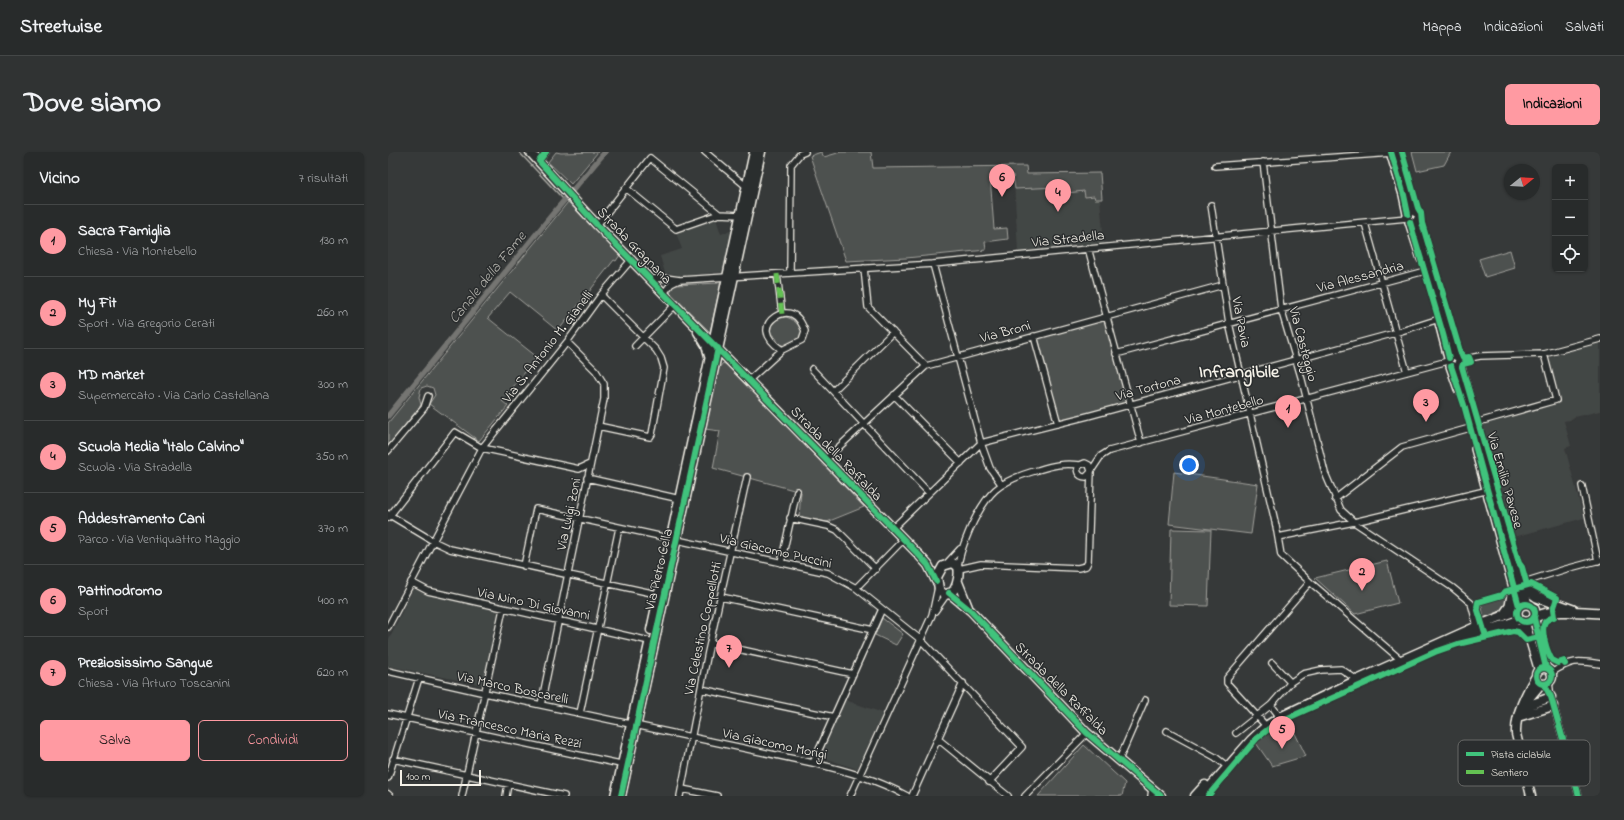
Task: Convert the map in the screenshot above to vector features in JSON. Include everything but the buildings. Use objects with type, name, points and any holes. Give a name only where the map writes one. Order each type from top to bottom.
[{"type":"main road","name":"Strada Gragnana","points":[[530,152],[597,225],[715,345]]},
{"type":"main road","points":[[730,277],[754,152]]},
{"type":"main road","points":[[730,277],[761,152]]},
{"type":"main road","name":"Via Emilia Pavese","points":[[1394,152],[1439,319],[1454,361]]},
{"type":"main road","name":"Via Emilia Pavese","points":[[1412,217],[1438,294],[1454,361],[1523,606]]},
{"type":"main road","name":"Via Pietro Cella","points":[[615,796],[625,765],[634,725],[713,366],[715,345],[730,277]]},
{"type":"main road","points":[[692,321],[706,345],[709,358]]},
{"type":"main road","name":"Via Pietro Cella","points":[[674,539],[680,499],[709,358],[715,345]]},
{"type":"main road","name":"Strada della Raffalda","points":[[715,345],[928,565],[941,592],[948,594],[970,611],[1087,733],[1119,760],[1151,792],[1161,796]]},
{"type":"main road","points":[[713,366],[722,361],[730,361]]},
{"type":"main road","points":[[928,565],[945,565],[953,563],[959,574],[955,588],[948,594]]},
{"type":"main road","points":[[937,584],[938,573],[945,565]]},
{"type":"main road","name":"Strada della Raffalda","points":[[959,574],[965,602],[970,611]]},
{"type":"main road","points":[[1504,616],[1510,606],[1518,584],[1537,598],[1566,608],[1600,613]]},
{"type":"main road","points":[[1195,796],[1265,725],[1280,717],[1357,680],[1478,626],[1504,616],[1523,606],[1566,608]]},
{"type":"main road","points":[[1523,606],[1535,611],[1534,618],[1543,672],[1537,681],[1545,684]]},
{"type":"main road","points":[[1521,708],[1552,678],[1543,672],[1522,622],[1516,616],[1523,606]]},
{"type":"main road","points":[[1435,646],[1522,622],[1530,622],[1534,618],[1547,613],[1579,611]]},
{"type":"main road","points":[[1466,638],[1515,628],[1520,629],[1530,640]]},
{"type":"main road","points":[[1517,740],[1516,734],[1518,717],[1526,694],[1543,672]]},
{"type":"main road","points":[[1521,708],[1551,698]]},
{"type":"main road","points":[[1518,717],[1553,706]]},
{"type":"main road","name":"Via Pietro Cella","points":[[621,796],[625,765]]},
{"type":"main road","points":[[1202,796],[1226,765]]},
{"type":"main road","points":[[1529,786],[1531,796]]},
{"type":"street","points":[[539,161],[546,152]]},
{"type":"street","points":[[706,152],[747,187]]},
{"type":"street","points":[[790,273],[791,165],[800,154],[805,152]]},
{"type":"street","points":[[1215,166],[1394,152]]},
{"type":"street","points":[[597,225],[650,158],[719,214]]},
{"type":"street","name":"Via Casteggio","points":[[1263,162],[1281,309],[1296,359],[1325,473],[1335,498],[1341,510],[1354,522],[1453,588],[1470,602],[1478,626]]},
{"type":"street","points":[[626,188],[676,229],[719,214],[741,215]]},
{"type":"street","name":"Via Pavia","points":[[1211,205],[1229,323],[1281,554],[1310,582],[1401,660]]},
{"type":"street","name":"Via Stradella","points":[[650,278],[680,280],[933,264],[1088,248],[1365,223],[1412,217]]},
{"type":"street","points":[[1365,223],[1407,372]]},
{"type":"street","points":[[1088,248],[1141,443]]},
{"type":"street","name":"Via S. Antonio M. Gianelli","points":[[388,627],[482,448],[566,342],[601,295],[632,259]]},
{"type":"street","points":[[933,264],[980,443],[990,468],[1001,484]]},
{"type":"street","points":[[864,268],[868,307],[926,366]]},
{"type":"street","name":"Via Alessandria","points":[[1116,354],[1425,270]]},
{"type":"street","points":[[777,274],[782,314]]},
{"type":"street","points":[[664,293],[671,284],[680,280]]},
{"type":"street","name":"Via Broni","points":[[826,459],[926,366],[957,356],[1223,285]]},
{"type":"street","points":[[598,426],[650,437],[652,434],[664,368],[659,354],[643,336],[601,295]]},
{"type":"street","points":[[635,346],[643,336],[676,304]]},
{"type":"street","points":[[749,380],[782,350],[802,340],[805,331],[796,317],[792,314],[782,314],[772,320],[766,330],[769,338],[782,350]]},
{"type":"street","name":"Via Tortona","points":[[980,443],[1058,424],[1241,375],[1395,333],[1439,319]]},
{"type":"street","points":[[832,392],[893,332]]},
{"type":"street","points":[[1034,336],[1058,424]]},
{"type":"street","name":"Via Montebello","points":[[1087,464],[1108,451],[1307,400],[1407,372],[1480,356],[1544,354],[1600,339]]},
{"type":"street","name":"Via Luigi Zoni","points":[[541,705],[604,399],[604,384],[596,371],[566,342]]},
{"type":"street","points":[[1335,498],[1402,447],[1556,400],[1544,354]]},
{"type":"street","points":[[812,369],[832,392],[929,493]]},
{"type":"street","points":[[894,395],[961,463]]},
{"type":"street","points":[[388,451],[424,408],[428,396]]},
{"type":"street","points":[[590,464],[579,469],[482,448],[455,432],[389,516],[450,550],[662,595]]},
{"type":"street","points":[[893,528],[980,443]]},
{"type":"street","points":[[1084,477],[1088,476],[1101,456]]},
{"type":"street","points":[[1067,463],[1084,477],[1090,487]]},
{"type":"street","points":[[945,565],[958,553],[964,544],[981,506],[991,493],[1001,484],[1019,475],[1060,464],[1087,464],[1090,467],[1088,562],[1086,566],[1078,568],[981,564],[970,567],[959,574]]},
{"type":"street","points":[[1078,472],[1080,465]]},
{"type":"street","name":"Via Celestino Coppellotti","points":[[680,796],[710,643],[747,477]]},
{"type":"street","points":[[587,478],[680,499]]},
{"type":"street","points":[[1518,584],[1566,569],[1599,561],[1582,486]]},
{"type":"street","points":[[1278,537],[1354,522],[1490,490]]},
{"type":"street","points":[[781,563],[797,491]]},
{"type":"street","name":"Via Giacomo Puccini","points":[[524,566],[536,509],[828,573],[856,588],[921,640],[1022,747],[989,782]]},
{"type":"street","points":[[790,518],[828,526],[837,530],[876,569]]},
{"type":"street","points":[[580,714],[606,584],[619,528]]},
{"type":"street","points":[[856,588],[904,539]]},
{"type":"street","points":[[959,574],[964,544]]},
{"type":"street","name":"Via Nino Di Giovanni","points":[[411,582],[428,591],[503,609],[652,641]]},
{"type":"street","points":[[1265,725],[1227,683],[1227,678],[1310,582]]},
{"type":"street","points":[[932,615],[937,584]]},
{"type":"street","points":[[850,796],[932,615],[948,594]]},
{"type":"street","points":[[721,597],[873,630]]},
{"type":"street","points":[[462,796],[503,609]]},
{"type":"street","points":[[813,763],[882,609]]},
{"type":"street","points":[[710,643],[853,674]]},
{"type":"street","points":[[1543,672],[1569,662],[1583,661],[1600,664]]},
{"type":"street","points":[[1272,663],[1290,682]]},
{"type":"street","points":[[1236,734],[1271,705],[1290,682],[1303,674],[1321,670],[1341,669],[1357,680]]},
{"type":"street","name":"Via Marco Boscarelli","points":[[388,671],[634,725]]},
{"type":"street","points":[[388,778],[419,678]]},
{"type":"street","points":[[912,796],[963,683]]},
{"type":"street","points":[[1545,684],[1551,698],[1563,740]]},
{"type":"street","points":[[701,689],[834,717]]},
{"type":"street","points":[[1119,760],[1145,700]]},
{"type":"street","points":[[1271,705],[1280,717]]},
{"type":"street","name":"Via Francesco Maria Rezzi","points":[[388,714],[625,765]]},
{"type":"street","name":"Via Giacomo Morigi","points":[[634,725],[813,763],[860,775],[887,785],[908,796]]},
{"type":"street","points":[[1167,732],[1215,757],[1226,765]]},
{"type":"street","points":[[1025,796],[1087,733]]},
{"type":"street","points":[[938,739],[1008,796]]},
{"type":"street","points":[[393,760],[564,796]]},
{"type":"street","points":[[506,796],[508,784]]},
{"type":"street","points":[[1576,786],[1579,796]]},
{"type":"street","points":[[682,789],[717,796]]},
{"type":"shaded area","points":[[556,152],[598,152],[571,184],[548,162]]},
{"type":"shaded area","points":[[821,152],[824,157],[841,152],[871,152],[873,168],[1026,166],[1027,174],[1100,173],[1102,199],[1095,199],[1094,196],[1085,197],[1084,191],[1059,194],[1058,187],[1015,189],[1013,175],[990,176],[994,229],[1007,228],[1008,239],[985,242],[986,250],[906,258],[846,261],[810,156]]},
{"type":"shaded area","points":[[1412,152],[1451,152],[1444,165],[1417,171]]},
{"type":"shaded area","points":[[1098,176],[1104,243],[1018,252],[1014,181]]},
{"type":"shaded area","points":[[568,202],[620,255],[616,261],[614,260],[558,331],[510,292],[488,318],[537,357],[502,401],[508,406],[479,441],[429,404],[435,395],[433,388],[427,386],[421,388],[419,397],[421,405],[388,446],[388,423]]},
{"type":"shaded area","points":[[716,219],[721,234],[733,230],[724,272],[684,276],[665,273],[660,256],[682,249],[676,233]]},
{"type":"shaded area","points":[[1510,250],[1515,268],[1485,277],[1479,259]]},
{"type":"shaded area","points":[[721,283],[710,332],[670,293],[670,288],[674,285]]},
{"type":"shaded area","points":[[785,317],[796,322],[802,332],[798,339],[784,346],[778,343],[776,338],[770,333],[774,320]]},
{"type":"shaded area","points":[[1105,319],[1128,403],[1060,421],[1038,337]]},
{"type":"shaded area","points":[[1600,343],[1600,411],[1564,421],[1571,446],[1565,448],[1584,518],[1514,537],[1482,425],[1558,402],[1549,357]]},
{"type":"shaded area","points":[[723,363],[729,366],[864,507],[827,522],[799,517],[801,492],[713,468],[720,431],[705,429],[718,369]]},
{"type":"shaded area","points":[[1174,472],[1258,484],[1251,534],[1169,524]]},
{"type":"shaded area","points":[[1171,529],[1211,530],[1208,606],[1169,605]]},
{"type":"shaded area","points":[[1387,561],[1398,603],[1355,614],[1315,578]]},
{"type":"shaded area","points":[[413,589],[498,610],[483,685],[388,666],[388,641]]},
{"type":"shaded area","points":[[1507,593],[1508,599],[1505,609],[1484,618],[1481,602],[1502,596]]},
{"type":"shaded area","points":[[882,618],[903,634],[896,645],[875,635]]},
{"type":"shaded area","points":[[845,700],[883,713],[857,769],[821,757]]},
{"type":"shaded area","points":[[1289,721],[1306,756],[1272,766],[1256,743],[1275,727]]},
{"type":"shaded area","points":[[1084,745],[1125,783],[1122,796],[1038,796]]},
{"type":"waterway","points":[[519,152],[564,200]]},
{"type":"waterway","name":"Canale della Fame","points":[[388,416],[605,152]]},
{"type":"marked path","points":[[777,274],[782,314]]},
{"type":"cycle path","points":[[546,152],[539,161],[597,225],[918,554],[928,565],[936,581]]},
{"type":"cycle path","points":[[1391,152],[1408,214]]},
{"type":"cycle path","points":[[1402,152],[1460,351],[1463,358],[1469,357],[1471,362],[1463,364],[1462,367],[1519,563],[1522,567],[1527,585]]},
{"type":"cycle path","points":[[1410,222],[1449,358]]},
{"type":"cycle path","points":[[621,796],[718,348]]},
{"type":"cycle path","points":[[1451,366],[1464,405],[1519,606]]},
{"type":"cycle path","points":[[1486,637],[1477,607],[1478,602],[1531,584],[1557,598],[1553,610],[1554,617],[1545,622],[1543,630],[1546,647],[1552,660],[1558,663],[1564,661],[1565,664]]},
{"type":"cycle path","points":[[949,593],[971,611],[1087,733],[1161,796]]},
{"type":"cycle path","points":[[1522,604],[1530,604],[1535,609],[1535,613],[1533,620],[1530,622],[1522,622],[1517,617],[1517,609],[1522,604]]},
{"type":"cycle path","points":[[1534,618],[1546,668]]},
{"type":"cycle path","points":[[1208,796],[1257,738],[1270,728],[1288,718],[1435,652],[1458,644],[1513,631],[1518,632],[1526,640],[1544,636]]},
{"type":"cycle path","points":[[1544,668],[1550,670],[1552,676],[1550,682],[1544,684],[1538,682],[1536,676],[1538,670],[1544,668]]},
{"type":"cycle path","points":[[1544,684],[1551,697],[1563,740]]},
{"type":"cycle path","points":[[1576,786],[1579,796]]},
{"type":"place","name":"Pattinodromo","points":[[1002,197]]},
{"type":"place","name":"Scuola Media \"Italo Calvino\"","points":[[1058,212]]},
{"type":"place","name":"MD market","points":[[1426,422]]},
{"type":"place","name":"Sacra Famiglia","points":[[1288,428]]},
{"type":"place","name":"My Fit","points":[[1362,591]]},
{"type":"place","name":"Preziosissimo Sangue","points":[[729,668]]},
{"type":"place","name":"Addestramento Cani","points":[[1282,749]]},
{"type":"district","name":"Infrangibile","points":[[1239,371]]}]
